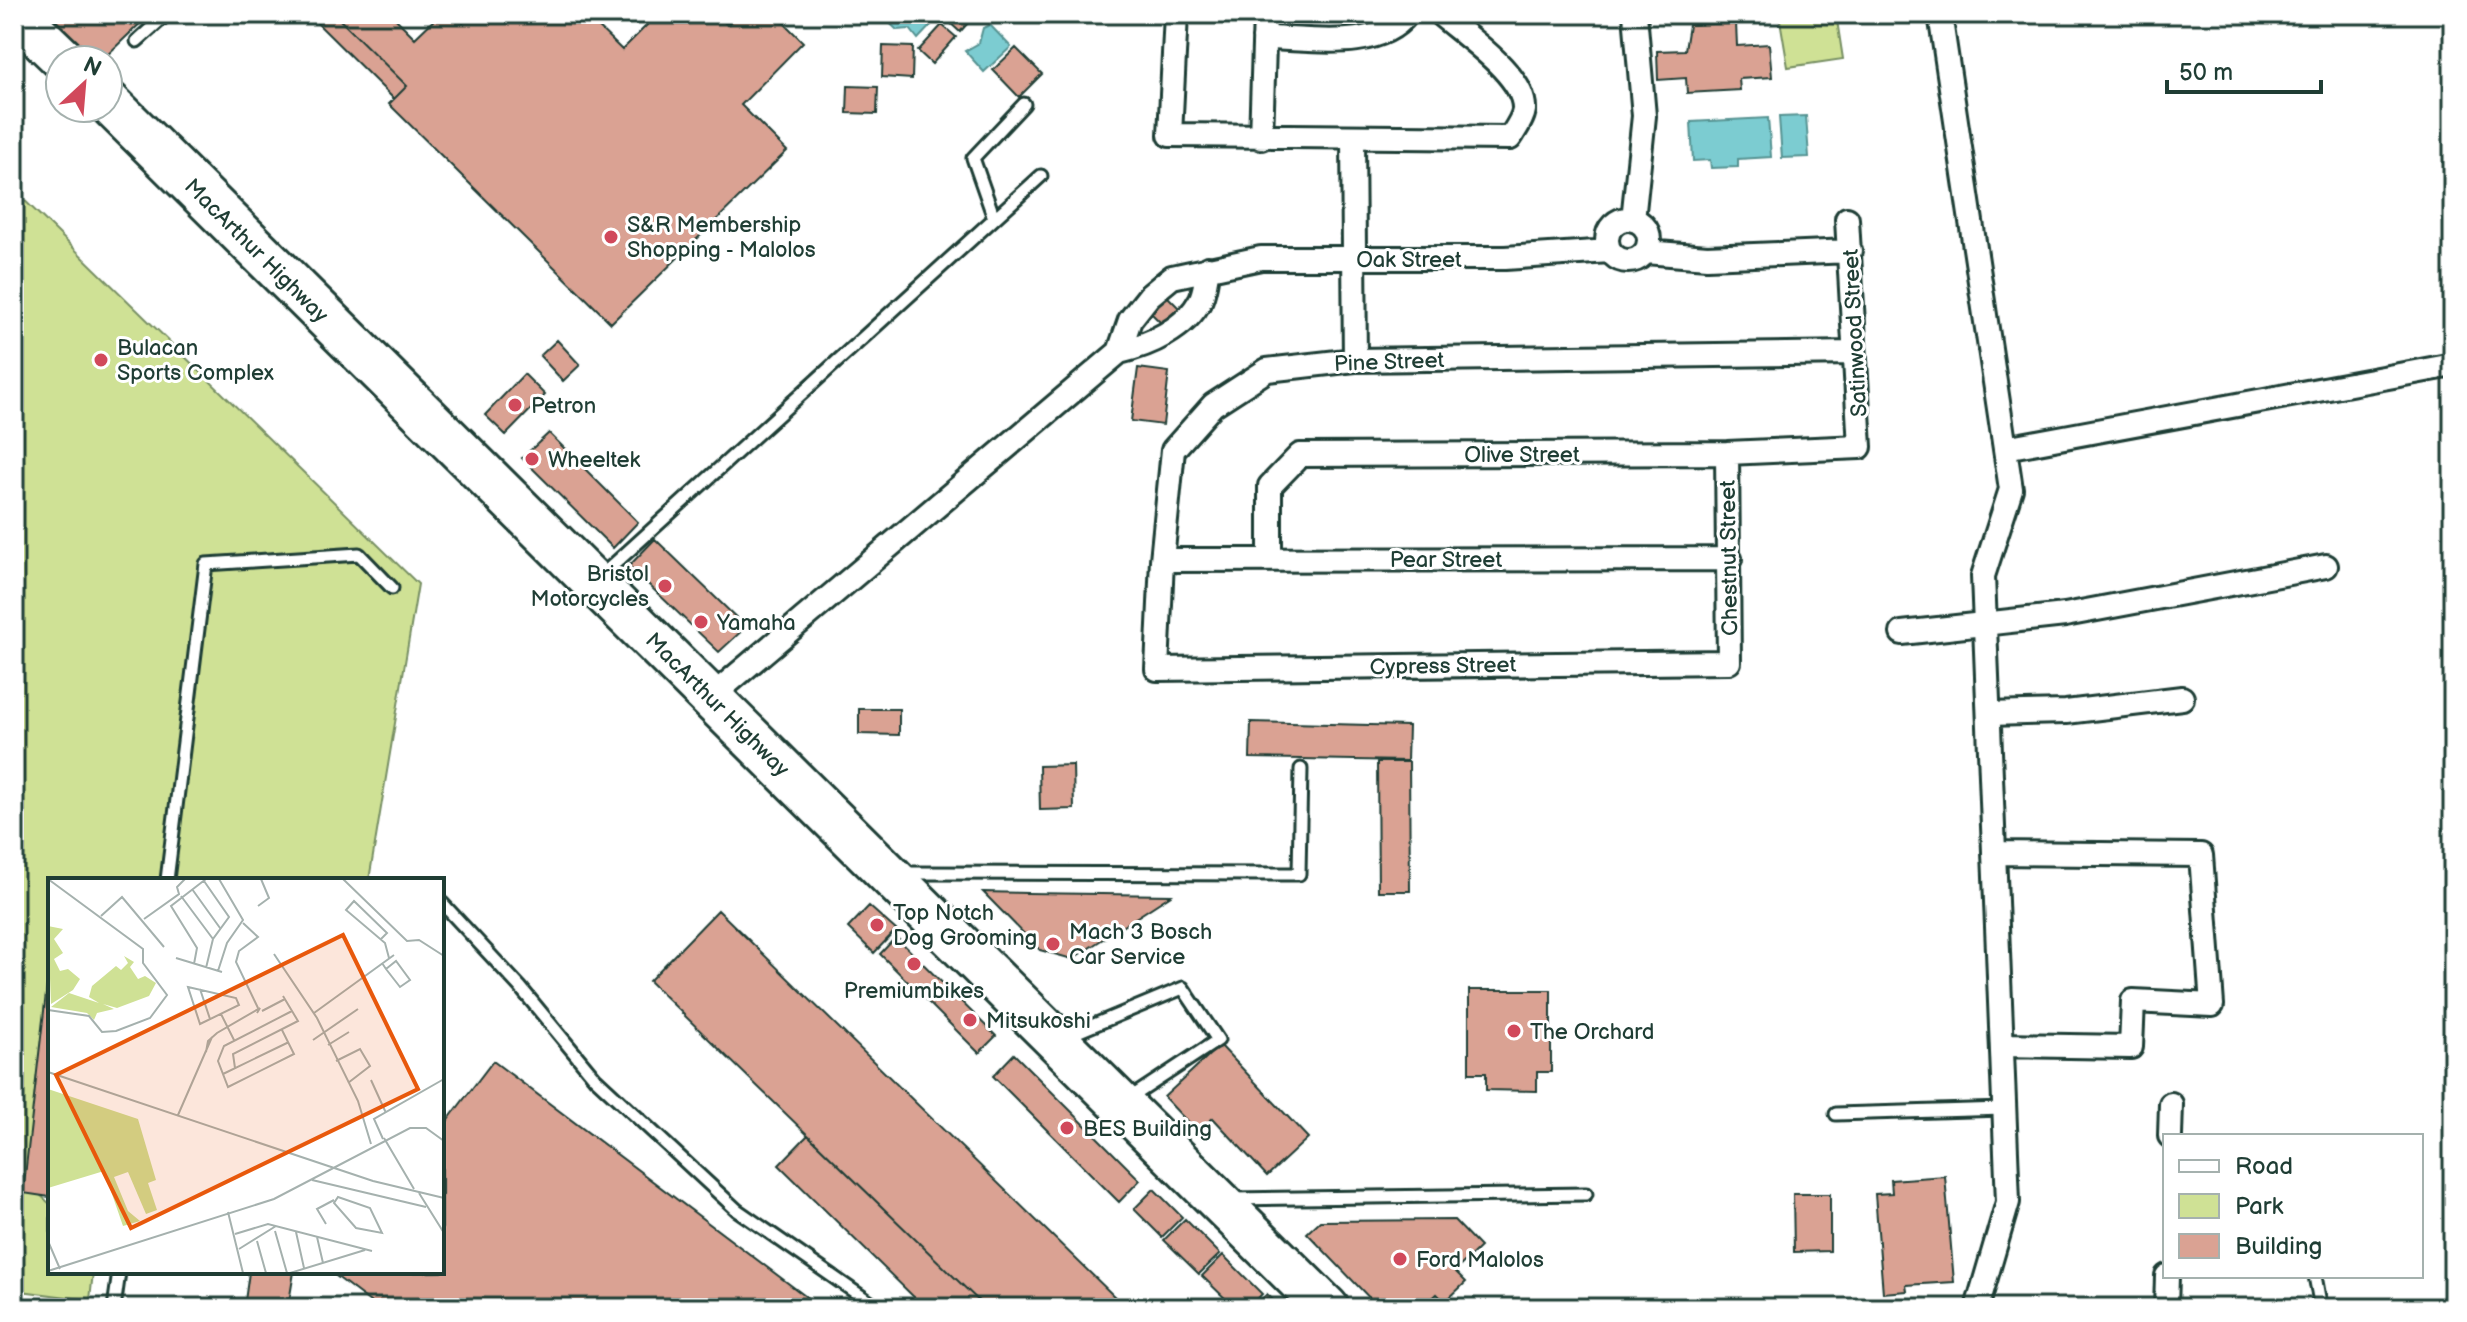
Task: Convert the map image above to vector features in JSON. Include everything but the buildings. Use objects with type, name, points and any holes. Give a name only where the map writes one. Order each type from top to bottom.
[{"type":"highway","points":[[16,14],[47,44]]},
{"type":"highway","name":"MacArthur Highway","points":[[124,118],[1327,1308]]},
{"type":"street","points":[[1176,14],[1170,135],[1510,138],[1524,113],[1522,91],[1510,76],[1440,14]]},
{"type":"street","points":[[1261,138],[1265,14]]},
{"type":"street","points":[[1264,38],[1355,39],[1400,24],[1407,14]]},
{"type":"street","points":[[1633,220],[1644,116],[1635,14]]},
{"type":"street","points":[[1940,14],[2011,489],[1983,576],[2008,1202],[1977,1308]]},
{"type":"street","points":[[1353,138],[1355,360]]},
{"type":"street","name":"Satinwood Street","points":[[1847,219],[1860,447]]},
{"type":"street","points":[[1646,252],[1648,232],[1633,220],[1617,222],[1607,235],[1610,251],[1628,262],[1646,252],[1707,257],[1850,251]]},
{"type":"street","name":"Oak Street","points":[[1119,352],[1130,320],[1149,296],[1172,277],[1208,268],[1261,258],[1505,258],[1610,251]]},
{"type":"street","points":[[711,697],[1119,352],[1148,345],[1178,325],[1201,299],[1208,268]]},
{"type":"street","name":"Pine Street","points":[[1157,669],[1162,560],[1173,450],[1213,405],[1267,370],[1355,360],[1854,353]]},
{"type":"street","points":[[2005,448],[2453,365]]},
{"type":"street","name":"Olive Street","points":[[1270,559],[1270,486],[1300,455],[1727,453],[1860,447]]},
{"type":"street","name":"Chestnut Street","points":[[1727,453],[1729,662]]},
{"type":"street","name":"Pear Street","points":[[1162,560],[1730,559]]},
{"type":"street","points":[[1902,633],[2065,615],[2326,566]]},
{"type":"street","name":"Cypress Street","points":[[1157,669],[1729,662]]},
{"type":"street","points":[[1989,714],[2066,712],[2182,698]]},
{"type":"street","points":[[1994,853],[2201,855],[2212,1005],[2133,1001],[2131,1047],[2002,1045]]},
{"type":"street","points":[[2170,1134],[2171,1104]]},
{"type":"street","points":[[2166,1308],[2167,1278]]},
{"type":"lane","points":[[137,41],[167,14]]},
{"type":"lane","points":[[994,218],[973,158],[1024,104]]},
{"type":"lane","points":[[594,583],[647,531],[1041,176]]},
{"type":"lane","points":[[167,878],[206,564],[359,554],[392,588]]},
{"type":"lane","points":[[888,873],[1299,874],[1301,769]]},
{"type":"lane","points":[[444,905],[520,987],[595,1078],[737,1210],[878,1308]]},
{"type":"lane","points":[[1057,1040],[1183,988],[1218,1040],[1122,1103]]},
{"type":"lane","points":[[1836,1114],[2004,1109]]},
{"type":"lane","points":[[1218,1199],[1586,1194]]},
{"type":"lane","points":[[114,1308],[119,1274]]},
{"type":"lane","points":[[2315,1278],[2321,1308]]},
{"type":"green space","points":[[1779,14],[1836,14],[1843,59],[1788,67]]},
{"type":"green space","points":[[14,190],[418,584],[369,878],[48,878],[48,1030],[37,1192],[48,1202],[48,1274],[93,1274],[90,1300],[14,1290]]},
{"type":"water","points":[[880,14],[926,14],[934,22],[918,39],[910,29],[897,30]]},
{"type":"water","points":[[990,25],[1011,47],[984,72],[965,51],[979,43],[983,28]]},
{"type":"water","points":[[1806,116],[1809,157],[1782,158],[1779,117]]},
{"type":"water","points":[[1768,118],[1771,157],[1738,159],[1738,167],[1711,168],[1710,160],[1693,161],[1691,122]]},
{"type":"place","name":"S&R Membership Shopping - Malolos","points":[[611,237]]},
{"type":"place","name":"Bulacan Sports Complex","points":[[101,360]]},
{"type":"place","name":"Petron","points":[[515,405]]},
{"type":"place","name":"Wheeltek","points":[[532,459]]},
{"type":"place","name":"Bristol Motorcycles","points":[[665,586]]},
{"type":"place","name":"Yamaha","points":[[701,622]]},
{"type":"place","name":"Top Notch Dog Grooming","points":[[877,925]]},
{"type":"place","name":"Mach 3 Bosch Car Service","points":[[1053,944]]},
{"type":"place","name":"Premiumbikes","points":[[914,964]]},
{"type":"place","name":"Mitsukoshi","points":[[970,1020]]},
{"type":"place","name":"The Orchard","points":[[1514,1031]]},
{"type":"place","name":"BES Building","points":[[1067,1128]]},
{"type":"place","name":"Ford Malolos","points":[[1400,1259]]}]
